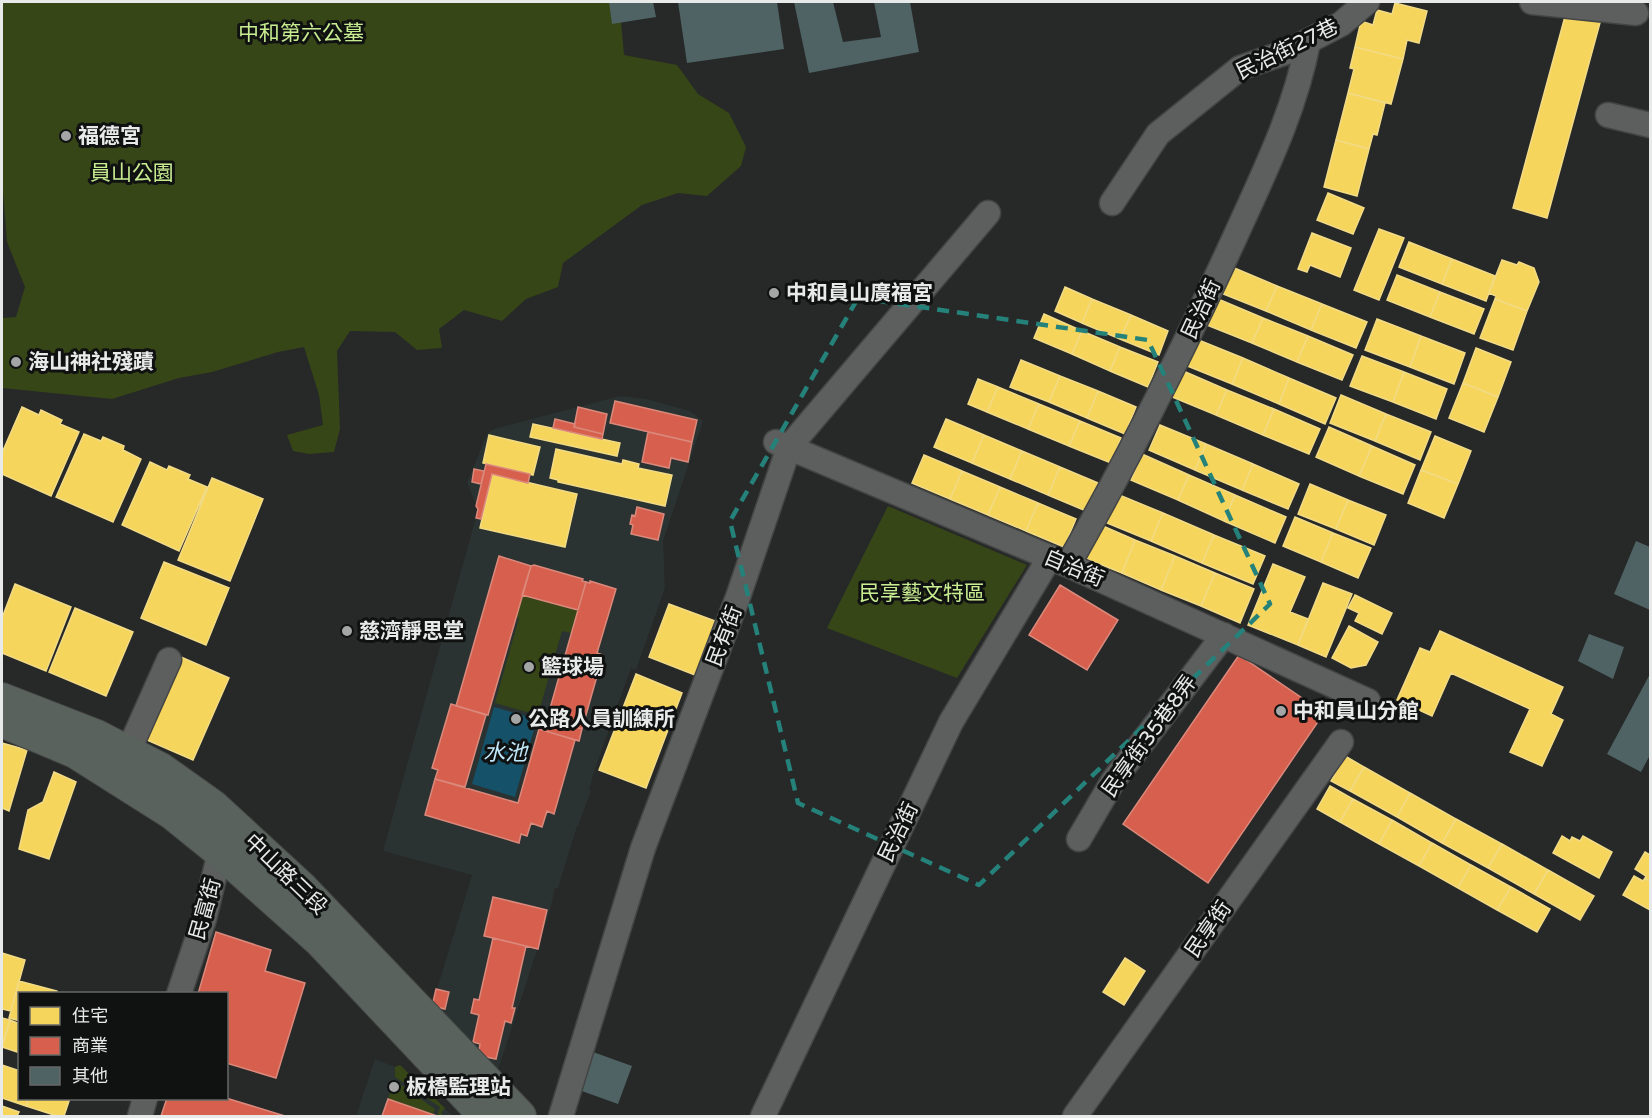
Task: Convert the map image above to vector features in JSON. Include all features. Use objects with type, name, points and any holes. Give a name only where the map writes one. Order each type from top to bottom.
[{"type":"main road","name":"中山路三段","points":[[2,699],[97,736],[161,770],[213,806],[230,840],[320,941],[485,1116]]},
{"type":"main road","name":"中山路三段","points":[[2,722],[75,752],[173,814],[230,840],[302,888],[520,1116]]},
{"type":"street","name":"民治街27巷","points":[[1112,202],[1158,134],[1240,68],[1287,52],[1308,42],[1341,24],[1367,2]]},
{"type":"street","points":[[1532,2],[1636,13]]},
{"type":"street","name":"民治街","points":[[763,1116],[951,722],[1059,561],[1117,480],[1233,242],[1279,140],[1302,72],[1308,42]]},
{"type":"street","points":[[1608,115],[1650,125]]},
{"type":"street","name":"民有街","points":[[561,1116],[643,848],[738,597],[782,445],[988,213]]},
{"type":"street","name":"自治街","points":[[782,445],[1059,561],[1368,701]]},
{"type":"street","name":"民享街35巷8弄","points":[[1079,839],[1113,781],[1224,635]]},
{"type":"street","points":[[128,752],[169,660]]},
{"type":"street","name":"民享街","points":[[1075,1116],[1341,742]]},
{"type":"street","name":"民富街","points":[[179,992],[230,840]]},
{"type":"street","points":[[140,1116],[145,1100]]},
{"type":"highlighted area","points":[[858,298],[1148,340],[1270,604],[979,885],[798,803],[730,521]]},
{"type":"shaded area","name":"公路人員訓練所","points":[[620,396],[646,399],[690,411],[703,421],[663,541],[665,588],[636,670],[631,668],[595,769],[589,789],[591,791],[577,826],[558,888],[555,888],[550,910],[498,1070],[433,1002],[472,875],[383,851],[478,510],[467,483],[488,433],[494,429]]},
{"type":"shaded area","name":"板橋監理站","points":[[375,1059],[395,1067],[400,1065],[453,1116],[356,1116]]},
{"type":"green space","name":"員山公園","points":[[2,2],[617,2],[624,55],[677,65],[698,94],[729,113],[746,147],[741,166],[707,196],[678,193],[642,205],[563,263],[558,287],[526,299],[502,321],[464,310],[439,329],[442,348],[417,350],[395,332],[350,331],[337,351],[340,429],[334,452],[309,454],[293,451],[287,435],[323,425],[319,395],[304,347],[278,352],[212,372],[179,378],[112,399],[2,388],[2,318],[16,317],[25,287],[7,242],[2,178]]},
{"type":"green space","name":"民享藝文特區","points":[[888,506],[1027,565],[957,678],[827,628]]},
{"type":"green space","name":"籃球場","points":[[522,595],[578,610],[571,633],[562,631],[538,715],[495,703],[519,618],[516,617]]},
{"type":"green space","points":[[400,1065],[445,1108],[441,1113],[444,1116],[437,1116],[440,1107],[395,1077],[395,1067]]},
{"type":"green space","points":[[394,1080],[435,1109],[433,1114],[388,1099]]},
{"type":"water","name":"水池","points":[[494,707],[537,719],[515,797],[472,784]]},
{"type":"building: 住宅","points":[[1395,3],[1427,11],[1419,43],[1407,40],[1403,59],[1355,47],[1361,21],[1373,25],[1377,10],[1392,14]]},
{"type":"building: 住宅","points":[[1567,9],[1601,19],[1547,218],[1513,208]]},
{"type":"building: 住宅","points":[[1355,47],[1403,59],[1391,104],[1348,93],[1354,69],[1350,68]]},
{"type":"building: 住宅","points":[[1348,93],[1385,103],[1377,135],[1373,134],[1369,149],[1336,140]]},
{"type":"building: 住宅","points":[[1336,140],[1369,149],[1357,196],[1324,187]]},
{"type":"building: 住宅","points":[[1328,193],[1364,208],[1353,234],[1317,220]]},
{"type":"building: 住宅","points":[[1379,229],[1404,238],[1379,300],[1354,290]]},
{"type":"building: 住宅","points":[[1312,233],[1351,248],[1340,277],[1310,265],[1307,272],[1298,269]]},
{"type":"building: 住宅","points":[[1409,242],[1452,259],[1442,284],[1399,267]]},
{"type":"building: 住宅","points":[[1452,259],[1495,276],[1486,301],[1442,284]]},
{"type":"building: 住宅","points":[[1502,260],[1517,265],[1519,262],[1534,268],[1539,282],[1527,311],[1495,299],[1496,296],[1489,293]]},
{"type":"building: 住宅","points":[[1232,267],[1277,286],[1266,311],[1221,293]]},
{"type":"building: 住宅","points":[[1397,275],[1440,292],[1430,317],[1387,300]]},
{"type":"building: 住宅","points":[[1277,286],[1322,304],[1311,330],[1266,311]]},
{"type":"building: 住宅","points":[[1065,287],[1092,299],[1082,323],[1055,311]]},
{"type":"building: 住宅","points":[[1440,292],[1484,309],[1474,334],[1430,317]]},
{"type":"building: 住宅","points":[[1092,299],[1131,315],[1120,339],[1082,323]]},
{"type":"building: 住宅","points":[[1218,299],[1263,318],[1252,343],[1207,325]]},
{"type":"building: 住宅","points":[[1495,299],[1527,311],[1513,350],[1480,338]]},
{"type":"building: 住宅","points":[[1322,304],[1367,322],[1356,348],[1311,330]]},
{"type":"building: 住宅","points":[[1044,314],[1082,331],[1072,354],[1034,338]]},
{"type":"building: 住宅","points":[[1131,315],[1168,331],[1159,355],[1120,339]]},
{"type":"building: 住宅","points":[[1263,318],[1308,336],[1297,362],[1252,343]]},
{"type":"building: 住宅","points":[[1377,319],[1421,336],[1410,367],[1365,350]]},
{"type":"building: 住宅","points":[[1082,331],[1120,347],[1110,371],[1072,354]]},
{"type":"building: 住宅","points":[[1308,336],[1353,355],[1342,380],[1297,362]]},
{"type":"building: 住宅","points":[[1421,336],[1465,353],[1454,384],[1410,367]]},
{"type":"building: 住宅","points":[[1196,339],[1243,358],[1232,384],[1185,365]]},
{"type":"building: 住宅","points":[[1120,347],[1158,362],[1148,387],[1110,371]]},
{"type":"building: 住宅","points":[[1476,348],[1511,362],[1498,397],[1463,383]]},
{"type":"building: 住宅","points":[[1362,356],[1404,372],[1393,402],[1350,386]]},
{"type":"building: 住宅","points":[[1243,358],[1289,378],[1279,404],[1232,384]]},
{"type":"building: 住宅","points":[[1021,360],[1060,376],[1049,402],[1010,387]]},
{"type":"building: 住宅","points":[[1181,370],[1227,390],[1216,415],[1170,396]]},
{"type":"building: 住宅","points":[[1404,372],[1447,389],[1436,419],[1393,402]]},
{"type":"building: 住宅","points":[[1060,376],[1098,391],[1087,418],[1049,402]]},
{"type":"building: 住宅","points":[[1289,378],[1336,398],[1325,424],[1279,404]]},
{"type":"building: 住宅","points":[[978,379],[998,387],[987,412],[968,404]]},
{"type":"building: 住宅","points":[[1463,383],[1498,397],[1484,432],[1449,418]]},
{"type":"building: 住宅","points":[[998,387],[1039,404],[1028,429],[987,412]]},
{"type":"building: 住宅","points":[[1227,390],[1274,409],[1263,435],[1216,415]]},
{"type":"building: 住宅","points":[[1098,391],[1136,407],[1125,434],[1087,418]]},
{"type":"building: 住宅","points":[[1341,395],[1386,414],[1375,441],[1330,423]]},
{"type":"building: 住宅","points":[[1039,404],[1080,421],[1069,446],[1028,429]]},
{"type":"building: 住宅","points":[[22,407],[39,415],[41,410],[62,420],[60,424],[79,432],[51,496],[2,474],[2,453]]},
{"type":"building: 住宅","points":[[1274,409],[1320,429],[1309,454],[1263,435]]},
{"type":"building: 住宅","points":[[1386,414],[1431,432],[1420,460],[1375,441]]},
{"type":"building: 住宅","points":[[946,419],[984,435],[972,463],[934,447]]},
{"type":"building: 住宅","points":[[1080,421],[1121,438],[1111,463],[1069,446]]},
{"type":"building: 住宅","points":[[533,424],[620,443],[617,456],[530,437]]},
{"type":"building: 住宅","points":[[1160,425],[1206,444],[1195,470],[1149,450]]},
{"type":"building: 住宅","points":[[1329,427],[1372,446],[1359,476],[1316,457]]},
{"type":"building: 住宅","points":[[84,434],[101,441],[103,437],[124,446],[123,450],[141,459],[113,522],[56,497]]},
{"type":"building: 住宅","points":[[489,435],[540,447],[533,475],[483,463]]},
{"type":"building: 住宅","points":[[984,435],[1022,451],[1010,479],[972,463]]},
{"type":"building: 住宅","points":[[1435,436],[1471,451],[1458,484],[1421,470]]},
{"type":"building: 住宅","points":[[1206,444],[1253,464],[1242,490],[1195,470]]},
{"type":"building: 住宅","points":[[1372,446],[1415,465],[1403,494],[1359,476]]},
{"type":"building: 住宅","points":[[556,449],[622,464],[623,460],[639,464],[638,468],[672,475],[665,506],[558,482],[550,478]]},
{"type":"building: 住宅","points":[[1022,451],[1060,467],[1048,495],[1010,479]]},
{"type":"building: 住宅","points":[[1142,454],[1189,475],[1178,500],[1131,480]]},
{"type":"building: 住宅","points":[[924,455],[962,471],[950,499],[912,483]]},
{"type":"building: 住宅","points":[[150,462],[167,470],[169,466],[190,475],[188,479],[207,487],[179,551],[122,525]]},
{"type":"building: 住宅","points":[[1253,464],[1299,484],[1288,509],[1242,490]]},
{"type":"building: 住宅","points":[[1060,467],[1098,483],[1086,511],[1048,495]]},
{"type":"building: 住宅","points":[[1421,470],[1458,484],[1444,518],[1408,503]]},
{"type":"building: 住宅","points":[[962,471],[1000,487],[988,515],[950,499]]},
{"type":"building: 住宅","points":[[492,474],[577,494],[565,547],[480,528]]},
{"type":"building: 住宅","points":[[1189,475],[1235,495],[1224,521],[1178,500]]},
{"type":"building: 住宅","points":[[212,478],[263,499],[230,581],[178,560]]},
{"type":"building: 住宅","points":[[1310,484],[1348,500],[1336,529],[1298,514]]},
{"type":"building: 住宅","points":[[1000,487],[1038,503],[1026,531],[988,515]]},
{"type":"building: 住宅","points":[[1112,492],[1163,513],[1151,541],[1100,520]]},
{"type":"building: 住宅","points":[[1235,495],[1286,517],[1275,543],[1224,521]]},
{"type":"building: 住宅","points":[[1348,500],[1386,515],[1374,545],[1336,529]]},
{"type":"building: 住宅","points":[[1038,503],[1076,519],[1064,547],[1026,531]]},
{"type":"building: 住宅","points":[[1163,513],[1214,535],[1202,563],[1151,541]]},
{"type":"building: 住宅","points":[[1295,517],[1333,533],[1321,562],[1283,546]]},
{"type":"building: 住宅","points":[[1096,523],[1135,540],[1122,573],[1082,557]]},
{"type":"building: 住宅","points":[[1333,533],[1371,548],[1358,578],[1321,562]]},
{"type":"building: 住宅","points":[[1214,535],[1265,556],[1253,584],[1202,563]]},
{"type":"building: 住宅","points":[[1135,540],[1175,556],[1161,590],[1122,573]]},
{"type":"building: 住宅","points":[[1175,556],[1215,573],[1201,606],[1161,590]]},
{"type":"building: 住宅","points":[[164,562],[229,588],[206,645],[141,618]]},
{"type":"building: 住宅","points":[[1273,564],[1305,577],[1290,612],[1308,619],[1298,645],[1248,625]]},
{"type":"building: 住宅","points":[[1215,573],[1254,589],[1240,623],[1201,606]]},
{"type":"building: 住宅","points":[[1323,583],[1352,594],[1326,657],[1298,645]]},
{"type":"building: 住宅","points":[[15,584],[71,607],[46,671],[2,653],[2,618]]},
{"type":"building: 住宅","points":[[1355,595],[1392,613],[1382,634],[1355,621],[1359,613],[1348,608]]},
{"type":"building: 住宅","points":[[669,604],[715,621],[695,675],[649,657]]},
{"type":"building: 住宅","points":[[75,608],[133,632],[106,696],[49,672]]},
{"type":"building: 住宅","points":[[1349,626],[1378,642],[1366,665],[1351,668],[1332,658]]},
{"type":"building: 住宅","points":[[1440,631],[1563,687],[1551,714],[1563,720],[1542,766],[1510,752],[1530,709],[1451,673],[1432,716],[1397,700],[1420,648],[1430,652]]},
{"type":"building: 住宅","points":[[174,654],[229,678],[193,760],[138,736]]},
{"type":"building: 住宅","points":[[636,674],[682,693],[646,788],[599,770]]},
{"type":"building: 住宅","points":[[2,743],[27,750],[9,811],[2,808]]},
{"type":"building: 住宅","points":[[1345,756],[1364,767],[1350,791],[1331,781]]},
{"type":"building: 住宅","points":[[1364,767],[1410,793],[1397,817],[1350,791]]},
{"type":"building: 住宅","points":[[54,772],[76,782],[49,859],[19,849],[28,810],[43,802]]},
{"type":"building: 住宅","points":[[1330,786],[1353,799],[1340,822],[1317,809]]},
{"type":"building: 住宅","points":[[1410,793],[1456,819],[1442,843],[1397,817]]},
{"type":"building: 住宅","points":[[1353,799],[1392,820],[1379,844],[1340,822]]},
{"type":"building: 住宅","points":[[1456,819],[1502,844],[1488,868],[1442,843]]},
{"type":"building: 住宅","points":[[1392,820],[1432,843],[1419,866],[1379,844]]},
{"type":"building: 住宅","points":[[1562,836],[1570,841],[1572,837],[1580,841],[1583,836],[1612,852],[1599,878],[1553,853]]},
{"type":"building: 住宅","points":[[1432,843],[1471,865],[1458,888],[1419,866]]},
{"type":"building: 住宅","points":[[1502,844],[1548,870],[1534,894],[1488,868]]},
{"type":"building: 住宅","points":[[1645,852],[1650,855],[1650,881],[1635,869]]},
{"type":"building: 住宅","points":[[1471,865],[1511,887],[1497,910],[1458,888]]},
{"type":"building: 住宅","points":[[1548,870],[1594,896],[1580,920],[1534,894]]},
{"type":"building: 住宅","points":[[1634,876],[1643,881],[1645,878],[1650,881],[1650,910],[1623,895]]},
{"type":"building: 住宅","points":[[1511,887],[1550,909],[1537,932],[1497,910]]},
{"type":"building: 住宅","points":[[2,953],[25,960],[11,1011],[2,1009]]},
{"type":"building: 住宅","points":[[1125,958],[1145,971],[1124,1005],[1103,992]]},
{"type":"building: 住宅","points":[[19,981],[57,991],[18,992],[18,1020],[9,1018]]},
{"type":"building: 住宅","points":[[2,1018],[10,1020],[2,1046]]},
{"type":"building: 住宅","points":[[10,1020],[18,1023],[18,1052],[2,1047]]},
{"type":"building: 住宅","points":[[2,1065],[18,1070],[18,1100],[28,1100],[26,1106],[2,1098]]},
{"type":"building: 住宅","points":[[28,1100],[69,1100],[64,1116],[26,1106]]},
{"type":"building: 住宅","points":[[2,1106],[19,1112],[17,1116],[2,1116]]},
{"type":"building: 商業","points":[[615,401],[697,420],[692,442],[610,423]]},
{"type":"building: 商業","points":[[578,407],[607,414],[603,434],[574,427]]},
{"type":"building: 商業","points":[[555,419],[575,424],[574,427],[603,434],[602,439],[553,428]]},
{"type":"building: 商業","points":[[648,432],[692,442],[688,462],[671,458],[669,468],[642,462]]},
{"type":"building: 商業","points":[[486,464],[530,474],[528,483],[492,474],[481,519],[476,518],[478,509],[476,506]]},
{"type":"building: 商業","points":[[474,469],[484,471],[481,484],[472,482]]},
{"type":"building: 商業","points":[[637,507],[664,514],[658,540],[631,534],[632,515],[635,516]]},
{"type":"building: 商業","points":[[499,556],[531,566],[488,715],[456,706]]},
{"type":"building: 商業","points":[[531,566],[583,579],[582,581],[586,582],[578,610],[522,595]]},
{"type":"building: 商業","points":[[590,581],[616,589],[597,653],[603,655],[582,729],[547,719],[586,582],[590,583]]},
{"type":"building: 商業","points":[[1060,585],[1118,620],[1087,670],[1029,635]]},
{"type":"building: 商業","points":[[1239,655],[1324,713],[1208,883],[1123,824]]},
{"type":"building: 商業","points":[[451,704],[486,715],[465,787],[435,779],[438,770],[432,768]]},
{"type":"building: 商業","points":[[543,716],[582,729],[579,741],[539,729]]},
{"type":"building: 商業","points":[[539,729],[575,740],[554,814],[547,811],[542,827],[531,823],[527,836],[521,834],[519,843],[425,815],[435,779],[518,803]]},
{"type":"building: 商業","points":[[493,897],[547,910],[538,949],[484,936]]},
{"type":"building: 商業","points":[[216,932],[271,950],[265,971],[305,983],[276,1078],[228,1064],[228,992],[199,992]]},
{"type":"building: 商業","points":[[493,938],[526,946],[512,1008],[515,1008],[511,1023],[505,1021],[496,1059],[486,1057],[479,1050],[480,1044],[473,1042],[479,1015],[471,1013],[474,999],[479,1000]]},
{"type":"building: 商業","points":[[436,989],[449,992],[445,1009],[436,1007],[433,1002]]},
{"type":"building: 商業","points":[[228,1099],[285,1116],[161,1116],[166,1100]]},
{"type":"building: 商業","points":[[388,1099],[437,1116],[382,1116]]},
{"type":"building: 其他","points":[[609,2],[653,2],[656,17],[612,24]]},
{"type":"building: 其他","points":[[678,2],[777,2],[784,49],[687,63]]},
{"type":"building: 其他","points":[[794,2],[833,2],[843,42],[881,37],[874,2],[910,2],[919,52],[809,73]]},
{"type":"building: 其他","points":[[1636,541],[1650,547],[1650,610],[1614,594]]},
{"type":"building: 其他","points":[[1589,634],[1624,647],[1613,679],[1578,661]]},
{"type":"building: 其他","points":[[1650,674],[1650,755],[1641,772],[1607,754]]},
{"type":"building: 其他","points":[[593,1052],[632,1066],[618,1104],[579,1090]]},
{"type":"place","name":"福德宮","points":[[66,136]]},
{"type":"place","name":"中和員山廣福宮","points":[[774,293]]},
{"type":"place","name":"海山神社殘蹟","points":[[16,362]]},
{"type":"place","name":"慈濟靜思堂","points":[[347,631]]},
{"type":"place","name":"籃球場","points":[[529,667]]},
{"type":"place","name":"中和員山分館","points":[[1281,711]]},
{"type":"place","name":"公路人員訓練所","points":[[516,719]]},
{"type":"place","name":"板橋監理站","points":[[394,1087]]},
{"type":"park label","name":"中和第六公墓","points":[[301,33]]}]
